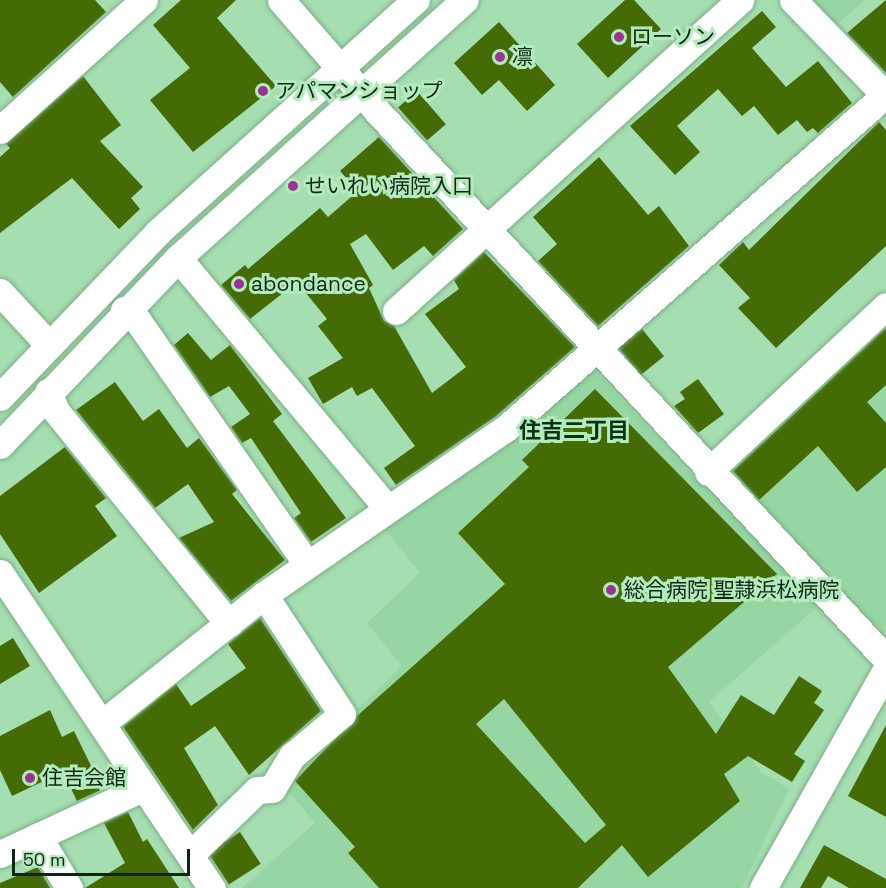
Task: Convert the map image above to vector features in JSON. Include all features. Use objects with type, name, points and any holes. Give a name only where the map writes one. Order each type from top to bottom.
[{"type":"street","points":[[0,130],[144,0]]},
{"type":"street","points":[[280,0],[362,94],[708,472],[886,659]]},
{"type":"street","points":[[0,397],[48,344],[158,232],[416,0]]},
{"type":"street","points":[[0,445],[124,310],[178,258],[465,0]]},
{"type":"street","points":[[396,311],[740,0]]},
{"type":"street","points":[[105,721],[264,595],[386,507],[505,429],[599,352],[886,95],[793,0]]},
{"type":"street","points":[[178,258],[386,507]]},
{"type":"street","points":[[0,291],[48,344]]},
{"type":"street","points":[[708,472],[886,306]]},
{"type":"street","points":[[124,310],[138,321],[307,564]]},
{"type":"street","points":[[48,392],[56,411],[229,624]]},
{"type":"street","points":[[0,573],[105,721],[142,788],[212,888]]},
{"type":"street","points":[[190,855],[257,790],[272,789],[292,756],[342,714],[264,595]]},
{"type":"street","points":[[763,888],[886,670]]},
{"type":"street","points":[[0,854],[142,788]]},
{"type":"street","points":[[38,836],[69,888]]},
{"type":"shaded area","points":[[812,0],[865,0],[835,26]]},
{"type":"shaded area","name":"総合病院 聖隷浜松病院","points":[[886,311],[886,626],[883,633],[824,573],[817,607],[709,702],[761,772],[789,789],[742,888],[242,888],[315,823],[282,783],[402,666],[367,623],[420,573],[382,526],[592,367],[702,486]]},
{"type":"building","points":[[0,0],[95,0],[106,12],[13,97],[0,82]]},
{"type":"building","points":[[181,0],[236,0],[217,18],[276,86],[193,152],[150,100],[190,68],[153,25]]},
{"type":"building","name":"ローソン","points":[[625,0],[634,0],[661,29],[608,78],[577,44]]},
{"type":"building","points":[[886,0],[886,73],[847,33]]},
{"type":"building","points":[[762,11],[776,27],[752,48],[786,87],[818,61],[852,103],[818,133],[813,128],[807,132],[797,120],[778,135],[754,106],[742,116],[718,89],[677,126],[700,152],[675,175],[630,126]]},
{"type":"building","points":[[499,22],[555,85],[527,111],[499,80],[482,95],[454,63]]},
{"type":"building","points":[[83,76],[121,125],[100,141],[143,187],[131,198],[140,209],[119,229],[72,178],[0,233],[0,157],[10,148],[6,144]]},
{"type":"building","points":[[417,91],[446,124],[427,141],[398,107]]},
{"type":"building","points":[[879,122],[886,130],[886,246],[776,348],[738,308],[750,298],[719,265],[743,242],[749,250]]},
{"type":"building","points":[[379,137],[463,229],[433,256],[424,246],[393,270],[366,234],[350,244],[373,285],[369,288],[384,321],[394,326],[432,393],[466,367],[425,314],[459,289],[454,280],[484,252],[575,347],[495,417],[396,485],[384,468],[415,446],[372,388],[357,396],[352,387],[323,404],[308,378],[343,358],[318,326],[327,319],[297,282],[250,319],[221,285],[245,265],[248,269],[320,208],[328,217],[358,191],[340,171]]},
{"type":"building","points":[[599,157],[648,215],[659,206],[689,246],[598,326],[538,261],[557,244],[533,217]]},
{"type":"building","points":[[886,328],[886,385],[867,402],[886,423],[886,467],[857,492],[818,446],[759,500],[733,471]]},
{"type":"building","points":[[642,329],[664,356],[641,375],[619,348]]},
{"type":"building","points":[[188,333],[211,360],[230,345],[282,414],[273,421],[346,518],[311,542],[294,518],[301,513],[251,438],[242,443],[231,427],[250,414],[229,386],[210,397],[174,345]]},
{"type":"building","points":[[698,379],[724,414],[698,433],[674,406],[685,399],[680,392]]},
{"type":"building","points":[[115,382],[143,421],[159,409],[187,448],[199,438],[237,490],[232,494],[285,560],[231,601],[179,538],[214,522],[188,484],[155,508],[76,410]]},
{"type":"building","name":"総合病院 聖隷浜松病院","points":[[595,389],[777,574],[668,667],[716,734],[741,695],[774,715],[799,676],[822,691],[814,703],[824,710],[794,754],[805,761],[792,782],[748,756],[724,774],[740,801],[648,877],[622,845],[578,888],[379,888],[348,853],[355,847],[295,781],[357,716],[505,584],[458,533],[529,467],[522,460]],"holes":[[[504,699],[606,825],[585,843],[476,724]]]},
{"type":"building","points":[[65,447],[106,498],[95,506],[117,536],[39,593],[0,534],[0,496]]},
{"type":"building","points":[[260,618],[321,711],[249,775],[215,726],[184,748],[218,805],[193,830],[123,727],[176,684],[191,706],[246,668],[228,644]]},
{"type":"building","points":[[13,638],[30,666],[0,684],[0,646]]},
{"type":"building","points":[[50,710],[62,737],[74,731],[97,778],[108,772],[114,784],[77,801],[63,772],[12,796],[0,770],[0,736]]},
{"type":"building","points":[[886,725],[886,817],[848,796]]},
{"type":"building","points":[[128,812],[143,842],[147,839],[179,888],[85,888],[125,863],[104,823]]},
{"type":"building","points":[[240,832],[261,864],[229,885],[208,853]]},
{"type":"building","points":[[824,845],[886,879],[886,888],[849,888],[828,876],[821,888],[800,888]]},
{"type":"building","points":[[38,867],[50,888],[0,888],[0,883]]},
{"type":"place","name":"ローソン","points":[[619,37]]},
{"type":"place","name":"凛","points":[[500,57]]},
{"type":"place","name":"アパマンショップ","points":[[263,91]]},
{"type":"place","name":"せいれい病院入口","points":[[293,186]]},
{"type":"place","name":"abondance","points":[[239,284]]},
{"type":"place","name":"総合病院 聖隷浜松病院","points":[[611,590]]},
{"type":"place","name":"住吉会館","points":[[30,778]]},
{"type":"district","name":"住吉二丁目","points":[[574,431]]}]
